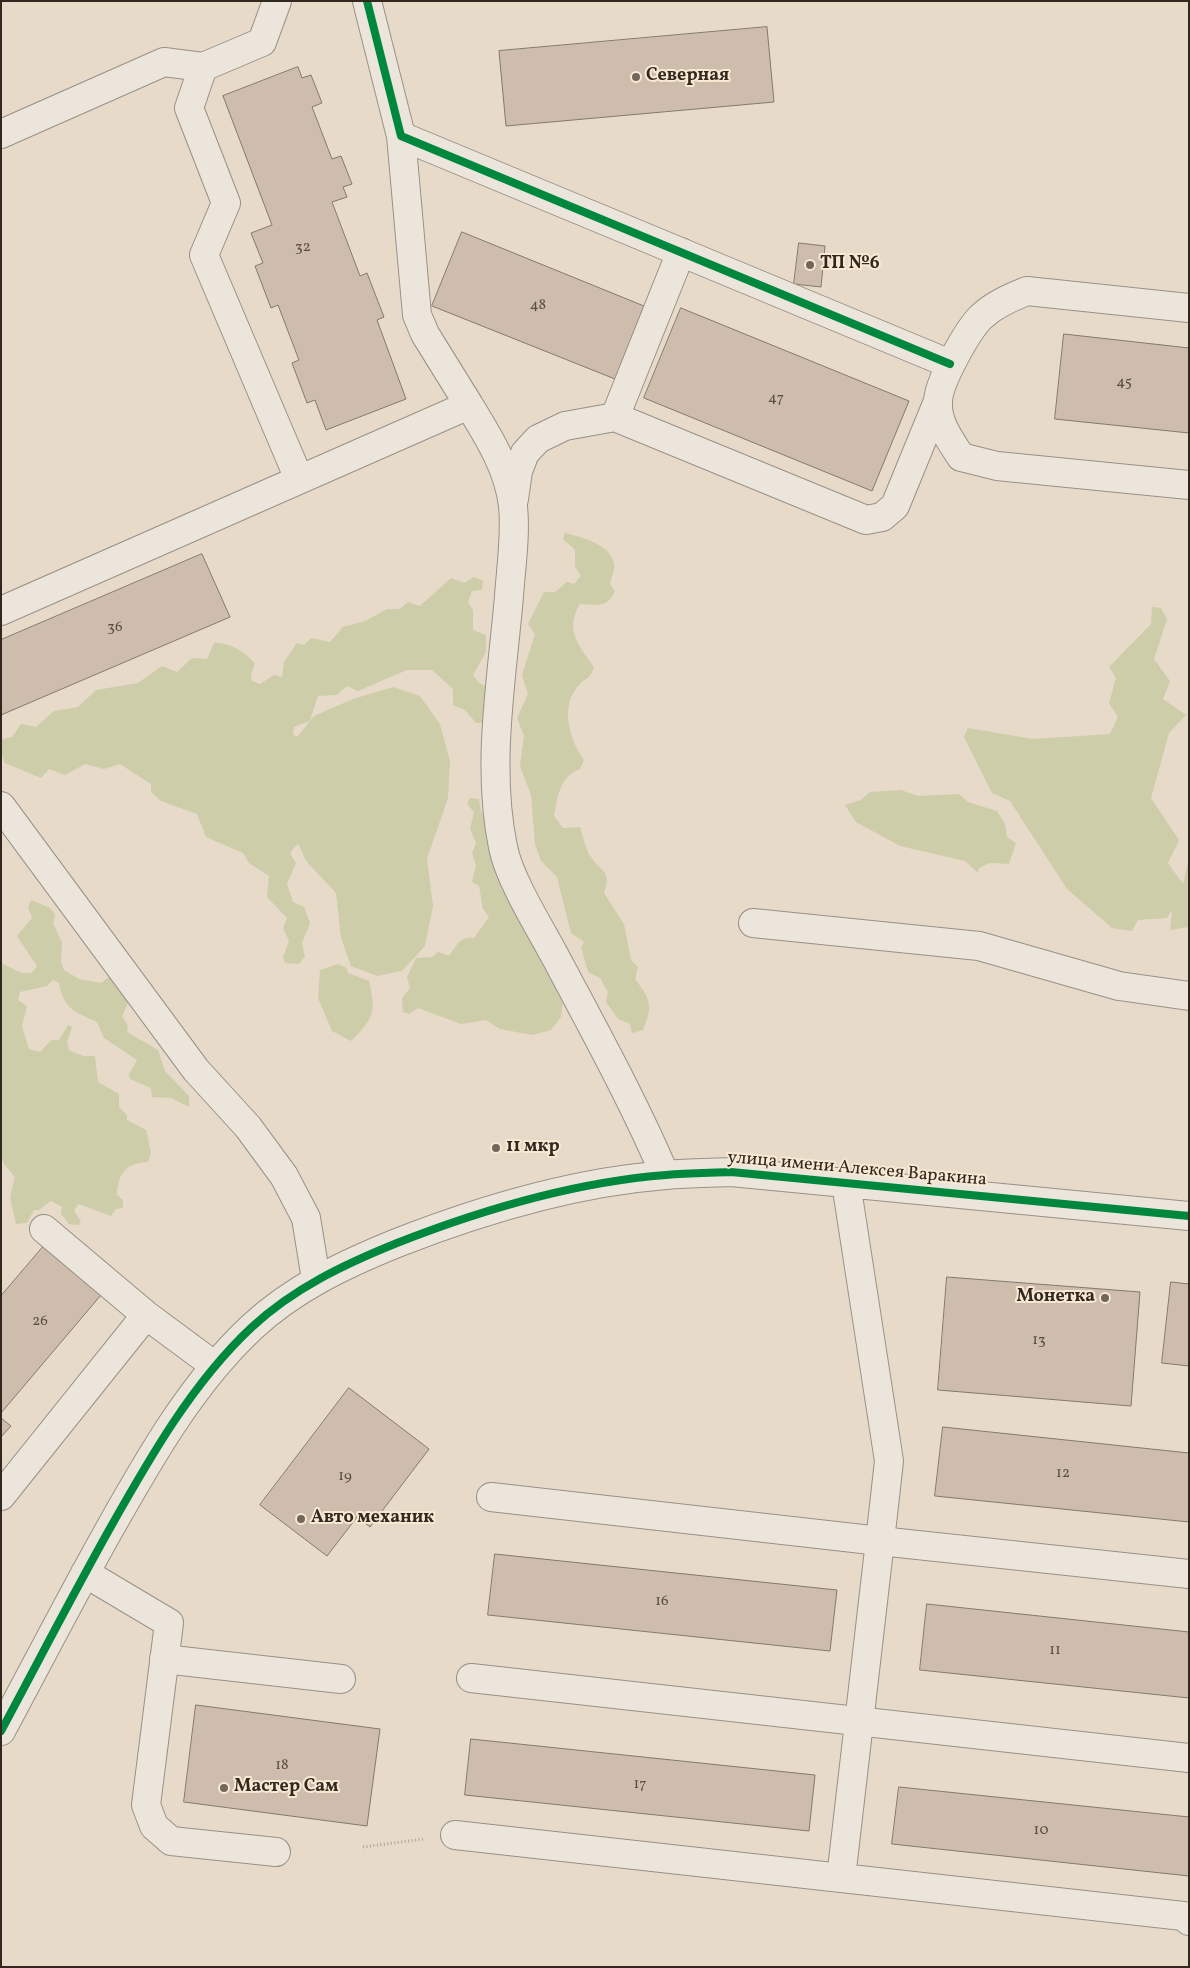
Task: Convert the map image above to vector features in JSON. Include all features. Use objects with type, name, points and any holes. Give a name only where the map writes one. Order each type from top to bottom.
[{"type":"street","points":[[1,134],[164,62],[203,67],[262,42],[277,1]]},
{"type":"street","points":[[367,1],[401,136],[417,315],[425,334],[492,443],[506,477],[513,506]]},
{"type":"street","points":[[203,67],[189,108],[226,203],[204,255],[299,479]]},
{"type":"street","points":[[401,136],[950,364]]},
{"type":"street","points":[[615,416],[681,252]]},
{"type":"street","points":[[665,1175],[639,1115],[521,892],[503,849],[495,798],[496,753],[510,580],[513,506],[518,471],[525,453],[538,439],[566,426],[615,416],[866,520],[882,517],[895,506],[938,401],[950,364],[980,318],[1004,300],[1027,291],[1189,308]]},
{"type":"street","points":[[938,401],[944,431],[961,457],[997,466],[1189,485]]},
{"type":"street","points":[[1,611],[469,405]]},
{"type":"street","points":[[1,806],[196,1070],[248,1126],[284,1176],[306,1218],[316,1279]]},
{"type":"street","points":[[753,923],[979,946],[1119,986],[1189,996]]},
{"type":"street","name":"улица имени Алексея Варакина","points":[[1,1731],[10,1689],[85,1573],[142,1471],[214,1366],[252,1326],[316,1279],[367,1255],[455,1222],[515,1204],[597,1185],[665,1175],[731,1172],[1189,1216]]},
{"type":"street","points":[[841,1878],[889,1461],[846,1183]]},
{"type":"street","points":[[44,1229],[146,1315],[214,1366]]},
{"type":"street","points":[[1,1496],[146,1315]]},
{"type":"street","points":[[491,1497],[1189,1574]]},
{"type":"street","points":[[85,1573],[169,1623],[146,1805],[154,1826],[171,1841],[276,1852]]},
{"type":"street","points":[[164,1658],[341,1679]]},
{"type":"street","points":[[471,1678],[1189,1758]]},
{"type":"street","points":[[455,1835],[1183,1916],[1189,1921]]},
{"type":"path","points":[[363,1847],[455,1835]]},
{"type":"green space","points":[[565,533],[594,542],[607,551],[612,557],[614,564],[610,584],[615,591],[605,603],[596,605],[580,604],[575,613],[573,630],[575,637],[594,667],[590,676],[574,692],[568,712],[568,722],[574,742],[584,760],[580,769],[573,772],[564,782],[558,794],[554,816],[563,828],[580,827],[589,854],[605,873],[607,880],[604,893],[624,924],[631,960],[638,967],[635,979],[649,1003],[643,1030],[632,1033],[630,1024],[618,1019],[606,1002],[608,992],[600,978],[588,972],[581,947],[584,942],[571,933],[557,877],[541,861],[535,844],[531,795],[520,766],[524,736],[517,718],[528,694],[522,675],[535,634],[528,624],[544,592],[555,592],[567,582],[574,584],[581,576],[575,567],[575,550],[563,539]]},
{"type":"green space","points":[[474,577],[483,581],[482,590],[472,591],[468,602],[473,610],[473,630],[486,635],[486,652],[473,675],[479,683],[496,691],[490,722],[476,723],[465,710],[453,705],[453,689],[432,670],[407,670],[358,691],[347,686],[337,695],[318,696],[310,720],[314,716],[353,699],[393,687],[420,696],[440,724],[450,761],[448,798],[427,859],[433,906],[425,946],[402,971],[377,976],[351,966],[341,938],[336,893],[306,861],[299,845],[296,845],[290,853],[296,863],[287,884],[293,902],[304,907],[310,923],[302,943],[305,956],[299,964],[285,963],[283,957],[289,941],[283,928],[287,918],[267,897],[269,876],[249,863],[243,853],[206,837],[197,814],[161,801],[151,792],[151,784],[120,764],[104,769],[85,764],[65,775],[49,769],[41,778],[5,763],[1,754],[2,739],[12,737],[21,724],[36,727],[54,711],[78,707],[96,690],[138,683],[162,666],[177,672],[192,658],[207,659],[214,643],[232,646],[246,655],[255,664],[251,675],[252,681],[260,684],[274,675],[282,677],[284,662],[297,643],[304,645],[311,638],[330,642],[343,627],[365,621],[387,609],[400,609],[408,602],[420,606],[451,578],[464,583]],"holes":[[[310,721],[297,737],[293,734],[294,727]]]},
{"type":"green space","points":[[1152,607],[1161,608],[1167,619],[1154,659],[1170,681],[1163,699],[1186,715],[1169,733],[1151,798],[1179,840],[1168,863],[1183,884],[1189,858],[1189,927],[1170,930],[1172,910],[1167,918],[1138,920],[1132,931],[1112,928],[1067,889],[1010,801],[992,793],[964,737],[968,728],[1033,739],[1110,734],[1118,717],[1109,703],[1116,678],[1109,667],[1151,624]]},
{"type":"green space","points":[[901,790],[918,796],[959,794],[968,802],[997,811],[1005,824],[1007,837],[1016,843],[1009,864],[990,863],[979,868],[978,873],[965,861],[900,846],[856,822],[845,805],[861,800],[870,792]]},
{"type":"green space","points":[[470,798],[479,799],[481,812],[497,826],[498,839],[491,857],[501,873],[516,915],[539,935],[563,1000],[561,1017],[551,1030],[532,1035],[500,1029],[486,1020],[461,1024],[418,1008],[409,1014],[403,1012],[402,998],[410,988],[407,977],[416,958],[432,957],[438,952],[449,956],[462,940],[474,938],[489,917],[483,909],[479,886],[472,882],[476,865],[472,853],[476,843],[470,829],[474,812],[467,804]]},
{"type":"green space","points":[[31,900],[50,908],[55,915],[53,924],[62,942],[61,962],[64,970],[79,979],[101,983],[109,977],[126,983],[128,1003],[122,1016],[128,1026],[127,1032],[158,1050],[165,1071],[189,1096],[189,1107],[171,1098],[152,1097],[151,1088],[130,1079],[129,1074],[137,1060],[104,1038],[97,1022],[71,1008],[64,999],[59,983],[53,980],[47,986],[20,992],[18,1000],[27,1006],[22,1026],[29,1049],[40,1052],[51,1040],[59,1040],[68,1025],[72,1027],[67,1042],[69,1050],[83,1056],[95,1056],[98,1082],[119,1094],[119,1107],[127,1115],[127,1120],[146,1130],[151,1152],[148,1162],[134,1164],[129,1167],[121,1175],[119,1181],[117,1195],[123,1200],[123,1208],[116,1209],[111,1216],[78,1204],[74,1211],[81,1221],[79,1225],[69,1224],[61,1214],[62,1207],[51,1201],[39,1210],[34,1210],[27,1223],[16,1224],[10,1197],[15,1177],[4,1164],[1,1156],[1,963],[22,973],[32,973],[37,966],[17,936],[32,918],[28,907]]},
{"type":"green space","points":[[338,964],[347,968],[348,973],[369,981],[371,992],[372,1008],[369,1020],[351,1041],[332,1031],[318,998],[320,970]]},
{"type":"building","name":"Северная","points":[[767,27],[774,102],[506,126],[499,51]]},
{"type":"building","points":[[298,67],[302,78],[311,75],[322,103],[312,107],[332,159],[341,156],[352,184],[343,187],[347,197],[332,202],[360,276],[367,273],[384,317],[377,320],[406,399],[326,430],[315,400],[307,403],[292,363],[299,360],[278,305],[271,308],[255,266],[263,263],[251,233],[272,225],[223,96]]},
{"type":"building","points":[[462,232],[644,306],[615,379],[432,306]]},
{"type":"building","name":"ТП №6","points":[[799,243],[825,246],[821,287],[794,284]]},
{"type":"building","points":[[681,308],[909,401],[872,491],[644,398]]},
{"type":"building","points":[[1064,334],[1189,348],[1189,433],[1055,419]]},
{"type":"building","points":[[202,554],[230,617],[1,715],[1,640]]},
{"type":"building","points":[[43,1247],[101,1295],[1,1413],[1,1296]]},
{"type":"building","points":[[947,1277],[1140,1292],[1131,1406],[938,1390]]},
{"type":"building","points":[[1171,1282],[1189,1284],[1189,1366],[1162,1363]]},
{"type":"building","points":[[349,1388],[429,1449],[370,1527],[357,1517],[327,1556],[260,1505]]},
{"type":"building","points":[[1,1418],[11,1426],[1,1437]]},
{"type":"building","points":[[943,1427],[1189,1453],[1189,1522],[935,1496]]},
{"type":"building","points":[[495,1554],[837,1590],[830,1651],[488,1615]]},
{"type":"building","points":[[927,1604],[1189,1632],[1189,1698],[920,1670]]},
{"type":"building","points":[[196,1705],[380,1729],[367,1826],[184,1802]]},
{"type":"building","points":[[471,1739],[815,1775],[809,1831],[465,1795]]},
{"type":"building","points":[[899,1787],[1189,1817],[1189,1876],[892,1844]]},
{"type":"cycle path","points":[[367,1],[401,136],[950,364]]},
{"type":"cycle path","points":[[1,1731],[140,1476],[173,1423],[210,1372],[252,1327],[285,1300],[321,1278],[378,1251],[462,1219],[529,1199],[598,1184],[690,1173],[731,1172],[1189,1216]]},
{"type":"place","name":"Северная","points":[[636,77]]},
{"type":"place","name":"ТП №6","points":[[810,265]]},
{"type":"place","name":"11 мкр","points":[[496,1148]]},
{"type":"place","name":"Монетка","points":[[1105,1298]]},
{"type":"place","name":"Авто механик","points":[[301,1519]]},
{"type":"place","name":"Мастер Сам","points":[[224,1788]]}]
